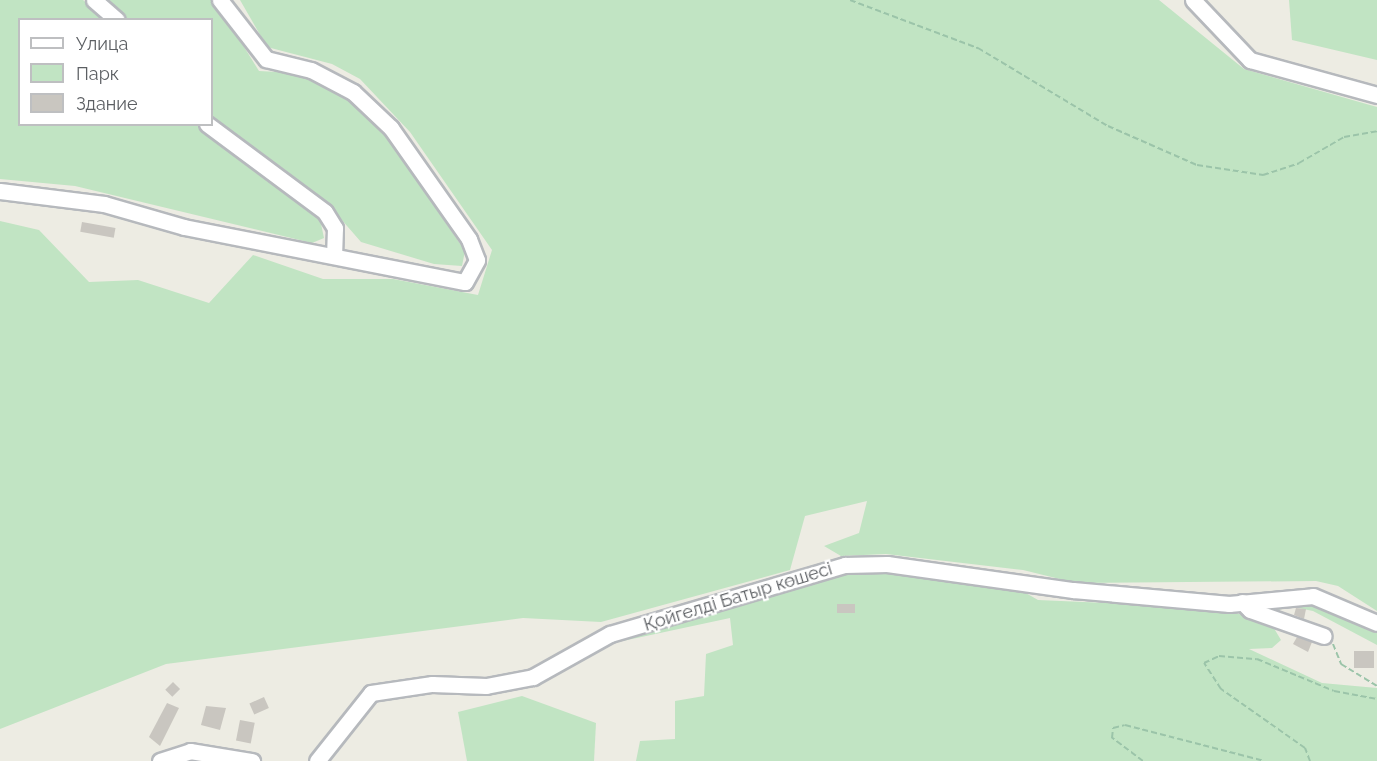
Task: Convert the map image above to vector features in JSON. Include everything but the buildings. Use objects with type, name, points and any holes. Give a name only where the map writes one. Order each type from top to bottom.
[{"type":"street","points":[[94,0],[115,18]]},
{"type":"street","points":[[0,191],[104,204],[184,227],[465,282],[477,260],[469,239],[391,128],[353,92],[311,69],[266,59],[220,0]]},
{"type":"street","points":[[1193,0],[1250,60],[1377,95]]},
{"type":"street","points":[[210,126],[325,212],[335,228],[334,256]]},
{"type":"street","name":"Қойгелді Батыр көшесі","points":[[317,761],[371,693],[432,684],[486,686],[533,677],[610,634],[845,565],[886,564],[1073,590],[1242,602],[1313,596],[1377,623]]},
{"type":"street","points":[[1242,602],[1250,610],[1324,636]]},
{"type":"street","points":[[160,761],[189,751],[252,761]]},
{"type":"path","points":[[850,0],[978,48],[1108,126],[1197,165],[1263,175],[1299,163],[1344,137],[1377,131]]},
{"type":"path","points":[[1324,636],[1338,648],[1341,664],[1349,671],[1377,686]]},
{"type":"path","points":[[1310,761],[1305,748],[1221,689],[1204,663],[1219,656],[1257,658],[1326,689],[1377,699]]},
{"type":"path","points":[[1143,761],[1112,738],[1113,728],[1125,725],[1264,761]]},
{"type":"green space","points":[[0,0],[83,0],[106,18],[18,18],[18,126],[198,126],[320,219],[324,238],[312,243],[75,186],[0,179]]},
{"type":"green space","points":[[101,0],[215,0],[259,71],[297,73],[355,103],[380,126],[465,251],[462,266],[434,264],[361,242],[327,203],[281,167],[213,124],[213,18],[125,18]]},
{"type":"green space","points":[[240,0],[1159,0],[1244,69],[1377,107],[1377,611],[1338,586],[1316,581],[1076,583],[1023,570],[886,554],[841,556],[824,546],[859,533],[867,501],[805,516],[790,570],[601,622],[523,618],[166,664],[0,729],[0,221],[39,230],[89,282],[138,280],[209,303],[253,255],[323,279],[393,279],[478,295],[492,250],[410,132],[360,79],[332,64],[267,47]]},
{"type":"green space","points":[[1289,0],[1377,0],[1377,60],[1292,40]]},
{"type":"green space","points":[[863,569],[1017,588],[1038,600],[1221,608],[1272,625],[1281,640],[1272,648],[1249,649],[1322,683],[1377,688],[1377,761],[636,761],[640,741],[675,739],[675,701],[704,696],[706,654],[733,645],[730,618],[604,645],[758,595]]},
{"type":"green space","points":[[1312,601],[1377,629],[1377,645],[1313,611],[1293,607],[1272,611],[1254,603]]},
{"type":"green space","points":[[522,696],[596,723],[594,761],[467,761],[458,712]]}]
